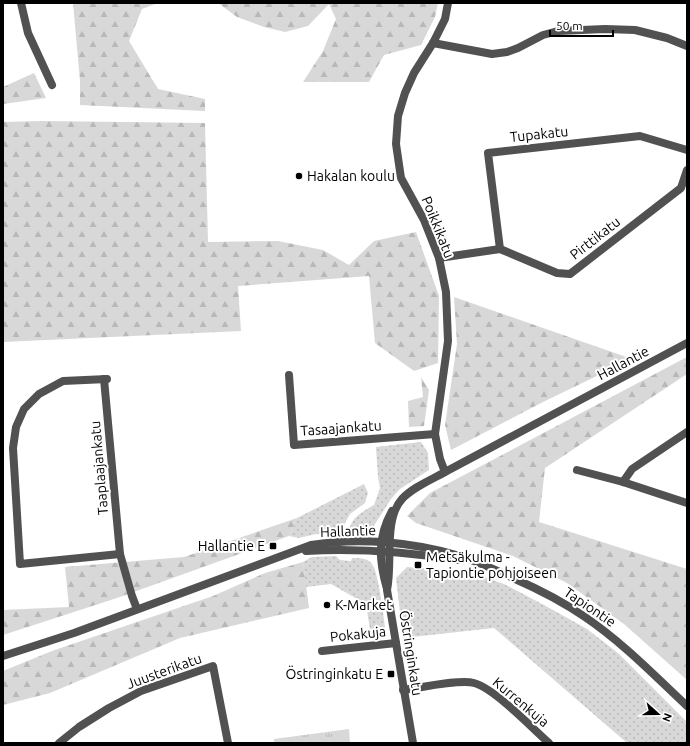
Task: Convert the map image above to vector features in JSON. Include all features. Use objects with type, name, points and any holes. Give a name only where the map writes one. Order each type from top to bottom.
[{"type":"street","points":[[21,3],[28,33],[52,85]]},
{"type":"street","name":"Poikkikatu","points":[[445,472],[440,459],[435,434],[448,341],[446,292],[438,258],[424,220],[401,178],[396,144],[398,116],[405,93],[414,73],[434,43],[445,19],[448,3]]},
{"type":"street","points":[[434,43],[492,54],[513,50],[543,35],[558,31],[605,29],[635,30],[667,38],[687,46]]},
{"type":"street","name":"Tupakatu","points":[[500,249],[488,153],[640,136],[687,150]]},
{"type":"street","name":"Pirttikatu","points":[[500,249],[557,273],[570,274],[681,188],[687,170]]},
{"type":"street","points":[[438,258],[500,249]]},
{"type":"street","name":"Hallantie","points":[[3,656],[74,633],[311,545],[328,542],[390,543],[392,521],[402,499],[418,487],[687,343]]},
{"type":"street","name":"Tasaajankatu","points":[[289,375],[294,445],[435,434]]},
{"type":"street","name":"Taaplaajankatu","points":[[120,554],[20,564],[13,448],[16,427],[24,409],[39,394],[63,382],[106,379],[120,554],[137,609]]},
{"type":"street","points":[[623,482],[632,469],[687,432]]},
{"type":"street","points":[[577,470],[623,482],[687,503]]},
{"type":"street","points":[[387,590],[381,565],[381,542],[387,520],[393,508],[402,499]]},
{"type":"street","name":"Östringinkatu","points":[[390,543],[390,578],[387,590],[413,743]]},
{"type":"street","name":"Tapiontie","points":[[390,543],[443,551],[466,558],[556,599],[584,616],[611,636],[687,706]]},
{"type":"street","points":[[286,554],[305,551],[348,549],[435,556],[488,567]]},
{"type":"street","name":"Pokakuja","points":[[322,650],[396,643]]},
{"type":"street","name":"Juusterikatu","points":[[59,743],[79,727],[109,708],[141,691],[213,666],[228,743]]},
{"type":"street","name":"Kurrenkuja","points":[[404,690],[455,683],[473,683],[487,688],[549,743]]},
{"type":"green space","points":[[73,3],[158,3],[142,9],[129,41],[158,89],[205,99],[205,111],[80,105],[80,81]]},
{"type":"green space","points":[[218,3],[438,3],[435,17],[421,45],[384,55],[369,82],[303,82],[323,51],[336,19],[329,4],[308,26],[285,32],[264,27],[237,17]]},
{"type":"green space","points":[[34,73],[46,98],[3,104],[3,87]]},
{"type":"green space","points":[[3,122],[205,123],[208,242],[278,241],[323,250],[349,265],[374,241],[416,232],[439,296],[438,363],[414,371],[375,343],[369,276],[238,286],[241,331],[3,342]]},
{"type":"green space","points":[[454,297],[632,359],[543,402],[451,450],[445,425],[457,344]]},
{"type":"green space","points":[[687,357],[687,374],[545,468],[539,522],[687,569],[687,680],[624,624],[567,583],[513,556],[416,523],[407,516],[430,493]]},
{"type":"green space","points":[[421,377],[429,390],[424,426],[409,427],[408,401],[423,397]]},
{"type":"green space","points":[[421,442],[428,453],[429,470],[400,489],[391,499],[370,532],[348,535],[353,520],[374,505],[380,488],[376,447]]},
{"type":"green space","points":[[364,484],[368,493],[365,503],[350,514],[340,532],[316,534],[299,538],[289,536],[297,518]]},
{"type":"green space","points":[[297,518],[289,536],[117,598],[3,635],[3,610],[69,607],[65,567],[184,557]]},
{"type":"green space","points":[[336,556],[340,560],[351,561],[352,558],[363,559],[372,564],[375,569],[379,587],[386,634],[371,636],[366,604],[331,584],[306,587],[303,562],[312,557]]},
{"type":"green space","points":[[303,562],[309,608],[180,638],[50,693],[3,705],[3,671],[52,651],[213,596],[265,573]]},
{"type":"green space","points":[[407,567],[475,574],[504,584],[587,629],[618,653],[687,722],[687,743],[627,743],[494,628],[403,638],[396,578]]},
{"type":"green space","points":[[349,729],[350,743],[274,743],[274,739]]},
{"type":"place","name":"Hakalan koulu","points":[[299,176]]},
{"type":"place","name":"Hallantie E","points":[[273,546]]},
{"type":"place","name":"Metsäkulma - Tapiontie pohjoiseen","points":[[418,565]]},
{"type":"place","name":"K-Market","points":[[327,605]]},
{"type":"place","name":"Östringinkatu E","points":[[391,674]]}]
